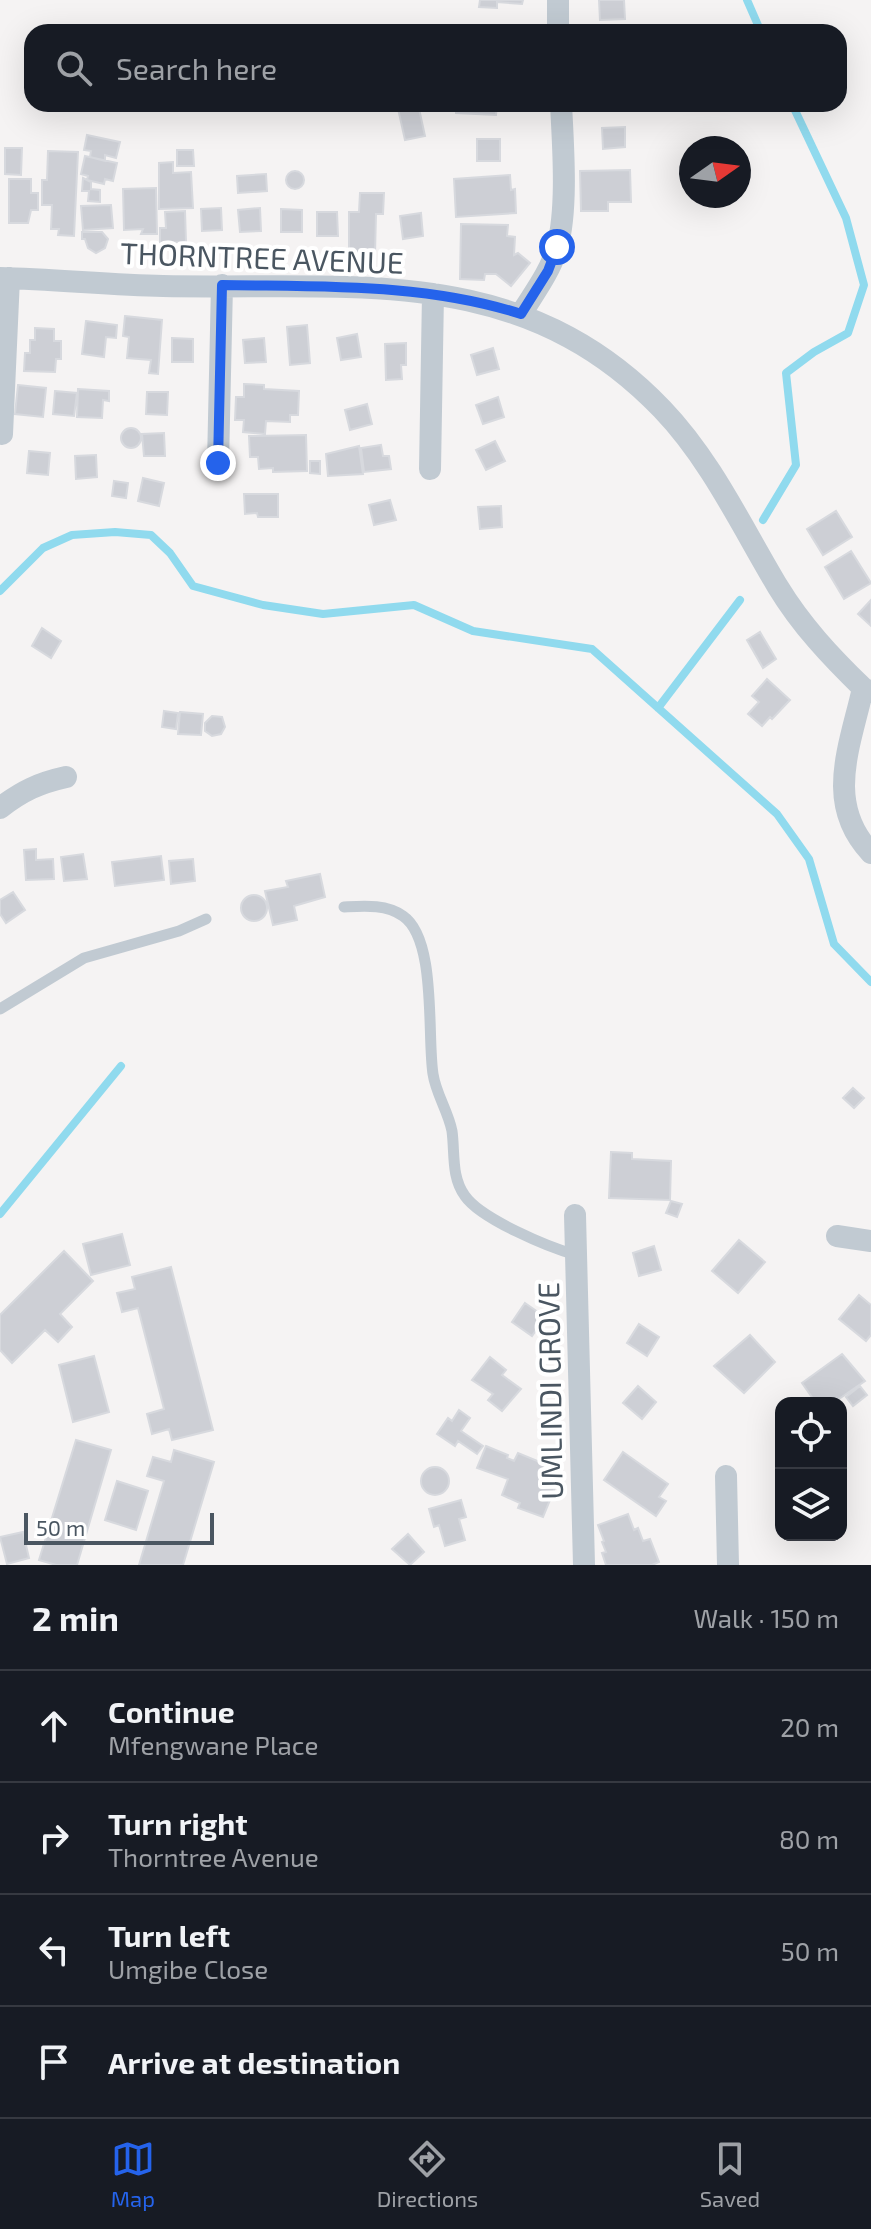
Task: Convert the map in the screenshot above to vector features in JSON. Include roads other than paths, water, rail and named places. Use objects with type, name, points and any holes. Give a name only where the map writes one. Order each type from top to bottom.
[{"type":"street","points":[[558,0],[558,24]]},
{"type":"street","points":[[521,314],[548,271],[557,247],[563,182],[561,112]]},
{"type":"street","points":[[2,434],[5,278]]},
{"type":"street","name":"THORNTREE AVENUE","points":[[5,278],[162,286],[380,288],[481,301],[558,329],[609,360],[662,409],[714,479],[796,613],[821,647],[867,690]]},
{"type":"street","points":[[218,463],[222,285]]},
{"type":"street","points":[[430,469],[433,294]]},
{"type":"street","points":[[867,690],[843,778],[843,789],[849,821],[859,841],[871,853]]},
{"type":"street","points":[[0,808],[24,789],[66,777]]},
{"type":"street","name":"UMLINDI GROVE","points":[[575,1215],[584,1565]]},
{"type":"street","points":[[837,1236],[871,1241]]},
{"type":"street","points":[[726,1476],[728,1565]]},
{"type":"lane","points":[[344,907],[370,906],[391,910],[410,922],[417,934],[429,989],[433,1075],[451,1127],[455,1173],[467,1200],[545,1246],[576,1255]]},
{"type":"lane","points":[[0,1009],[84,958],[179,931],[206,919]]},
{"type":"waterway","points":[[747,0],[758,24]]},
{"type":"waterway","points":[[763,520],[796,465],[786,373],[814,352],[848,333],[864,285],[846,218],[796,112]]},
{"type":"waterway","points":[[0,591],[43,548],[72,535],[115,532],[151,535],[170,553],[193,586],[263,605],[323,614],[414,605],[473,631],[592,649],[777,814],[809,859],[834,944],[871,982]]},
{"type":"waterway","points":[[658,708],[740,600]]},
{"type":"waterway","points":[[0,1214],[121,1066]]}]
